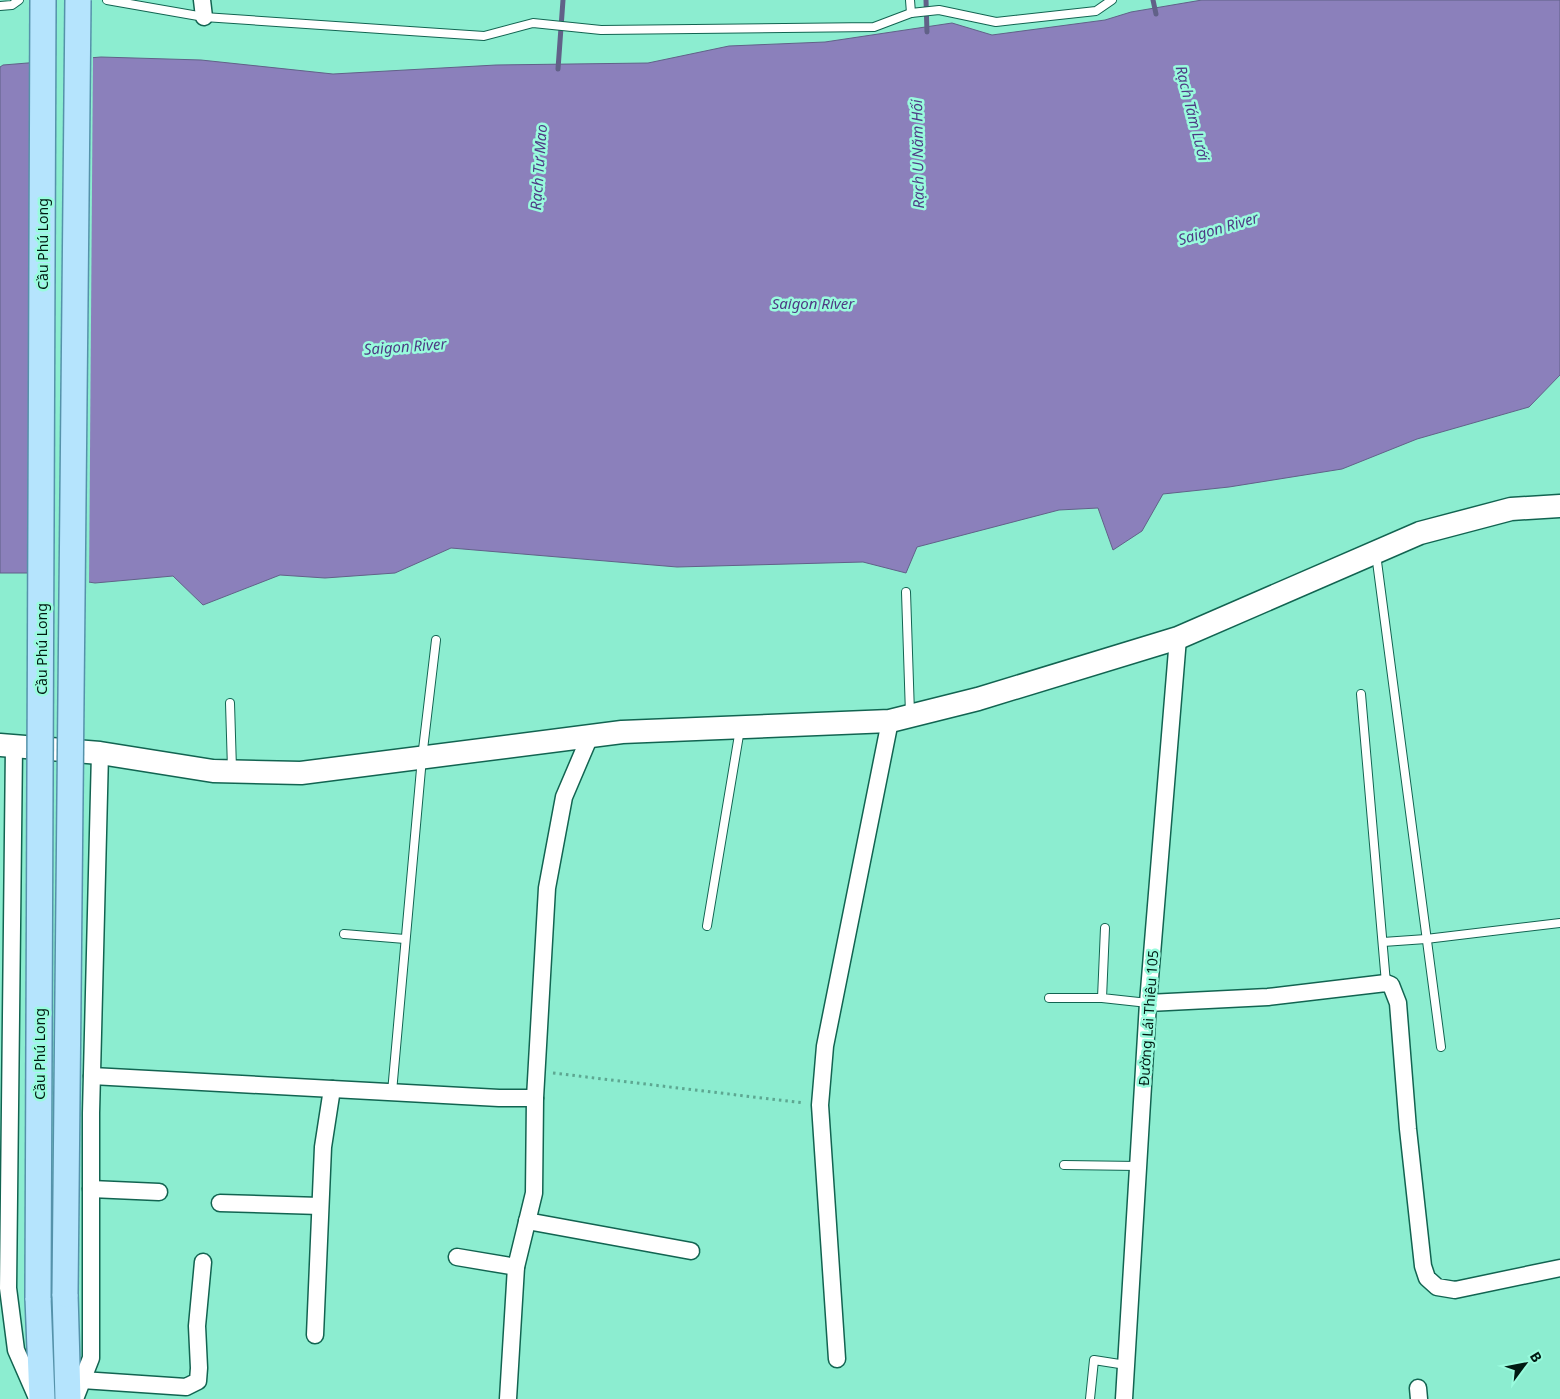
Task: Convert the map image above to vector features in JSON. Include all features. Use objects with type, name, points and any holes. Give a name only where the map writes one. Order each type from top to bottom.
[{"type":"main road","name":"Cầu Phú Long","points":[[40,1399],[38,1298],[43,0]]},
{"type":"main road","name":"Cầu Phú Long","points":[[75,1390],[65,1294],[78,0]]},
{"type":"street","points":[[202,0],[204,17]]},
{"type":"street","points":[[40,1399],[16,1350],[8,1288],[5,1106],[7,745],[100,753],[213,771],[301,773],[622,732],[900,719],[978,699],[1178,638],[1420,532],[1511,509],[1560,506]]},
{"type":"street","name":"Đường Lái Thiêu 105","points":[[1124,1399],[1130,1166],[1148,1003],[1178,638]]},
{"type":"street","points":[[837,1359],[820,1105],[825,1046],[900,719]]},
{"type":"street","points":[[508,1399],[516,1267],[534,1193],[536,1071],[546,888],[564,797],[590,736]]},
{"type":"street","points":[[75,1399],[75,1390],[91,1358],[92,1076],[100,753]]},
{"type":"street","points":[[1148,1003],[1268,997],[1386,983],[1391,985],[1398,1003],[1408,1129],[1423,1266],[1427,1278],[1436,1287],[1455,1290],[1560,1268]]},
{"type":"street","points":[[92,1076],[499,1098],[535,1098]]},
{"type":"street","points":[[315,1335],[322,1147],[332,1089]]},
{"type":"street","points":[[91,1189],[159,1192]]},
{"type":"street","points":[[220,1203],[320,1206]]},
{"type":"street","points":[[527,1221],[691,1251]]},
{"type":"street","points":[[456,1257],[516,1267]]},
{"type":"street","points":[[75,1390],[186,1387],[198,1381],[199,1347],[197,1326],[203,1262]]},
{"type":"lane","points":[[0,6],[12,5],[19,0]]},
{"type":"lane","points":[[107,0],[125,1],[204,17],[484,36],[533,23],[611,30],[874,27],[913,13],[938,10],[996,22],[1096,11],[1112,0]]},
{"type":"lane","points":[[910,0],[913,13]]},
{"type":"lane","points":[[938,10],[942,0]]},
{"type":"lane","points":[[1376,552],[1440,1047]]},
{"type":"lane","points":[[900,719],[906,592]]},
{"type":"lane","points":[[392,1092],[422,758],[436,640]]},
{"type":"lane","points":[[1362,694],[1386,983]]},
{"type":"lane","points":[[230,703],[232,771]]},
{"type":"lane","points":[[707,926],[740,727]]},
{"type":"lane","points":[[1383,942],[1426,939],[1560,923]]},
{"type":"lane","points":[[1102,998],[1105,928]]},
{"type":"lane","points":[[344,934],[406,939]]},
{"type":"lane","points":[[1050,998],[1102,998],[1148,1003]]},
{"type":"lane","points":[[1064,1164],[1130,1166]]},
{"type":"lane","points":[[1090,1399],[1094,1360],[1126,1364]]},
{"type":"path","points":[[536,1071],[820,1105]]},
{"type":"water","name":"Saigon River","points":[[1202,0],[1560,0],[1560,375],[1529,407],[1417,439],[1342,469],[1229,487],[1163,494],[1142,531],[1113,550],[1098,508],[1059,510],[917,547],[906,573],[863,562],[677,567],[451,548],[395,573],[325,578],[280,575],[203,605],[173,576],[95,583],[29,573],[0,573],[0,67],[3,65],[101,57],[201,60],[333,74],[496,65],[648,63],[729,46],[825,42],[952,23],[992,35],[1105,20],[1131,12]]},
{"type":"pier","points":[[93,55],[89,585],[29,576],[31,60]]},
{"type":"waterway","name":"Rạch Tư Mao","points":[[558,69],[563,0]]},
{"type":"waterway","name":"Rạch U Năm Hối","points":[[926,0],[927,32]]},
{"type":"waterway","name":"Rạch Tám Lưới","points":[[1153,0],[1156,14]]}]
